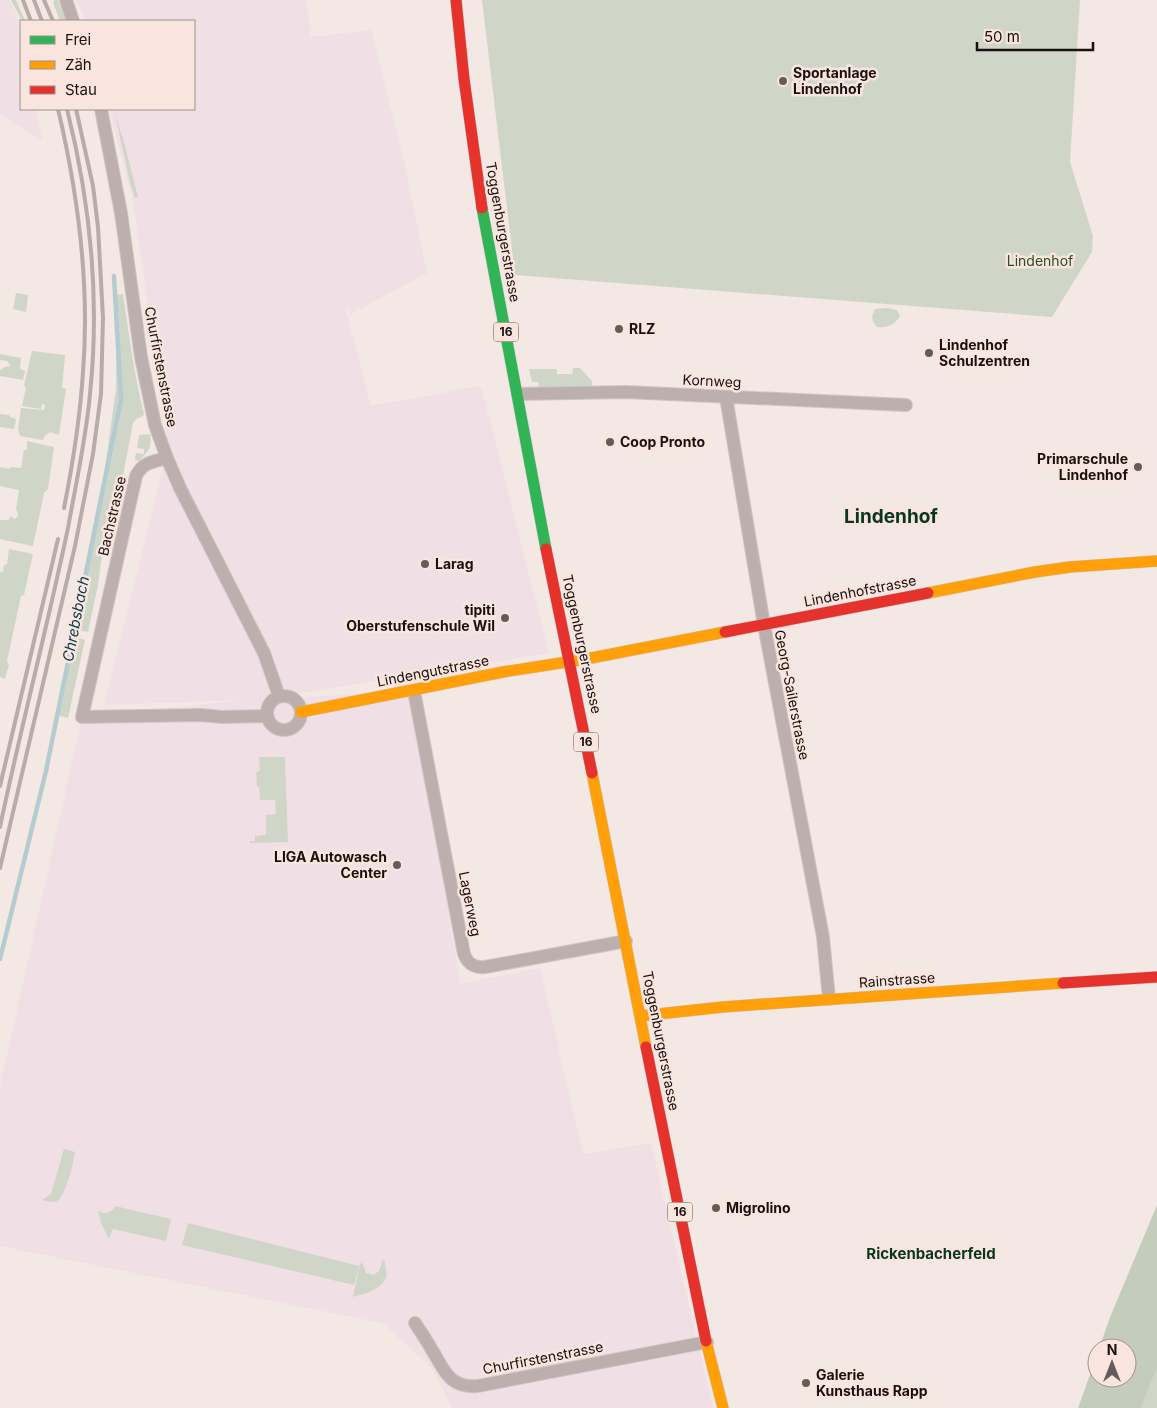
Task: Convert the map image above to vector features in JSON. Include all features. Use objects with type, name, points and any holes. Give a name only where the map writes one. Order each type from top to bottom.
[{"type":"main road","name":"Toggenburgerstrasse","points":[[456,0],[464,79],[477,173],[550,568],[707,1342],[723,1408]]},
{"type":"main road","name":"Lindenhofstrasse","points":[[570,661],[1035,572],[1070,567],[1157,562]]},
{"type":"main road","name":"Lindengutstrasse","points":[[301,712],[503,672],[570,661]]},
{"type":"main road","name":"Rainstrasse","points":[[640,1016],[829,999],[1157,977]]},
{"type":"street","points":[[66,0],[73,20]]},
{"type":"street","name":"Churfirstenstrasse","points":[[102,110],[120,205],[141,357],[148,398],[155,424],[180,488],[264,653],[279,696]]},
{"type":"street","name":"Kornweg","points":[[518,394],[626,392],[906,404]]},
{"type":"street","name":"Georg-Sailerstrasse","points":[[726,397],[764,625],[823,937],[829,999]]},
{"type":"street","name":"Bachstrasse","points":[[167,458],[148,463],[140,468],[136,476],[82,717],[201,714],[222,717],[267,716]]},
{"type":"street","name":"Lagerweg","points":[[414,691],[464,954],[467,961],[478,968],[485,968],[626,941]]},
{"type":"street","points":[[279,696],[290,696],[298,702],[301,712],[299,722],[286,730],[281,730],[272,725],[267,716],[268,706],[274,698],[279,696]]},
{"type":"street","name":"Churfirstenstrasse","points":[[415,1324],[450,1378],[461,1385],[470,1386],[707,1342]]},
{"type":"shaded area","points":[[0,0],[10,0],[16,14],[20,34],[20,110],[36,110],[43,142],[0,114]]},
{"type":"shaded area","points":[[76,0],[306,0],[311,37],[371,30],[401,147],[427,273],[351,314],[345,307],[371,406],[481,386],[549,653],[263,699],[414,691],[460,984],[540,968],[583,1154],[651,1143],[713,1408],[452,1408],[432,1368],[382,1323],[0,1246],[0,1087],[82,717],[244,700],[104,705],[168,446],[133,200],[109,110],[195,110],[195,20],[86,20]]},
{"type":"green space","points":[[11,0],[16,0],[25,20],[21,20]]},
{"type":"green space","points":[[54,0],[58,0],[66,20],[60,20]]},
{"type":"green space","name":"Sportanlage Lindenhof","points":[[482,0],[1080,0],[1070,162],[1093,236],[1092,252],[1052,317],[515,275]]},
{"type":"green space","points":[[115,114],[138,197],[135,198],[130,183]]},
{"type":"green space","points":[[16,293],[28,295],[26,312],[13,309]]},
{"type":"green space","points":[[123,294],[144,414],[133,423],[123,476],[101,562],[88,632],[71,629],[101,497],[116,389],[117,295]]},
{"type":"green space","points":[[887,308],[897,310],[900,316],[896,322],[890,325],[877,327],[872,318],[875,309]]},
{"type":"green space","points":[[32,351],[65,355],[62,388],[66,389],[59,435],[50,432],[43,440],[20,436],[18,429],[21,408],[44,410],[45,405],[42,404],[41,409],[22,406],[26,388],[24,385]]},
{"type":"green space","points":[[0,354],[21,358],[20,369],[25,371],[23,380],[0,376],[0,370],[11,366],[7,361],[0,360]]},
{"type":"green space","points":[[573,368],[580,368],[592,381],[591,388],[540,389],[538,382],[532,382],[529,369],[557,369],[557,374],[572,374]]},
{"type":"green space","points":[[0,414],[9,415],[16,419],[14,429],[0,427]]},
{"type":"green space","points":[[150,434],[151,443],[149,449],[139,461],[135,460],[136,453],[144,454],[144,449],[137,448],[139,435]]},
{"type":"green space","points":[[27,441],[54,447],[48,489],[44,493],[33,546],[0,539],[0,520],[9,520],[10,516],[15,519],[17,517],[16,509],[19,490],[0,486],[0,467],[10,469],[10,467],[21,468],[24,450],[27,450]]},
{"type":"green space","points":[[9,549],[33,554],[24,595],[21,596],[5,679],[0,677],[0,572],[3,572],[4,565],[7,564]]},
{"type":"green space","points":[[74,637],[85,640],[68,718],[56,715]]},
{"type":"green space","points":[[259,757],[285,757],[288,842],[250,843],[250,841],[255,841],[255,836],[266,835],[266,815],[276,814],[275,800],[260,800],[256,773],[260,770]]},
{"type":"green space","points":[[64,1149],[75,1152],[66,1188],[55,1202],[42,1200],[51,1194]]},
{"type":"green space","points":[[1157,1205],[1157,1368],[1141,1408],[1078,1408],[1087,1383],[1087,1388],[1137,1388],[1137,1338],[1103,1338]]},
{"type":"green space","points":[[115,1206],[171,1219],[166,1241],[113,1229],[109,1239],[101,1223],[98,1210],[102,1213],[108,1212],[113,1210]]},
{"type":"green space","points":[[188,1223],[359,1266],[354,1285],[182,1245]]},
{"type":"green space","points":[[382,1260],[385,1261],[386,1277],[381,1285],[372,1291],[353,1297],[360,1263],[363,1264],[366,1273],[374,1275],[380,1269]]},
{"type":"green space","points":[[1157,1368],[1157,1408],[1141,1408]]},
{"type":"waterway","name":"Chrebsbach","points":[[0,959],[46,771],[121,399],[114,276]]},
{"type":"railway","points":[[23,0],[31,20]]},
{"type":"railway","points":[[34,0],[42,20]]},
{"type":"railway","points":[[44,0],[53,20]]},
{"type":"railway","points":[[58,110],[77,206],[85,306],[85,339],[80,406],[64,508]]},
{"type":"railway","points":[[0,827],[68,528],[90,394],[94,322],[91,250],[82,179],[67,110]]},
{"type":"railway","points":[[0,868],[75,546],[93,454],[101,394],[103,318],[98,227],[93,186],[76,110]]},
{"type":"railway","points":[[0,786],[58,539]]},
{"type":"traffic: fast","points":[[482,208],[546,549]]},
{"type":"traffic: slow","points":[[928,593],[1070,567],[1157,561]]},
{"type":"traffic: slow","points":[[301,712],[503,672],[586,659],[725,632]]},
{"type":"traffic: slow","points":[[592,773],[646,1047]]},
{"type":"traffic: slow","points":[[640,1016],[723,1007],[1063,983]]},
{"type":"traffic: slow","points":[[706,1341],[723,1408]]},
{"type":"traffic: jam","points":[[456,0],[464,79],[482,208]]},
{"type":"traffic: jam","points":[[546,549],[592,773]]},
{"type":"traffic: jam","points":[[725,632],[928,593]]},
{"type":"traffic: jam","points":[[1063,983],[1157,977]]},
{"type":"traffic: jam","points":[[646,1047],[706,1341]]},
{"type":"place","name":"Sportanlage Lindenhof","points":[[783,81]]},
{"type":"place","name":"RLZ","points":[[619,329]]},
{"type":"place","name":"Lindenhof Schulzentren","points":[[929,353]]},
{"type":"place","name":"Coop Pronto","points":[[610,442]]},
{"type":"place","name":"Primarschule Lindenhof","points":[[1138,467]]},
{"type":"place","name":"Larag","points":[[425,564]]},
{"type":"place","name":"tipiti Oberstufenschule Wil","points":[[505,618]]},
{"type":"place","name":"LIGA Autowasch Center","points":[[397,865]]},
{"type":"place","name":"Migrolino","points":[[716,1208]]},
{"type":"place","name":"Galerie Kunsthaus Rapp","points":[[806,1383]]},
{"type":"district","name":"Lindenhof","points":[[891,516]]},
{"type":"district","name":"Rickenbacherfeld","points":[[931,1254]]}]
